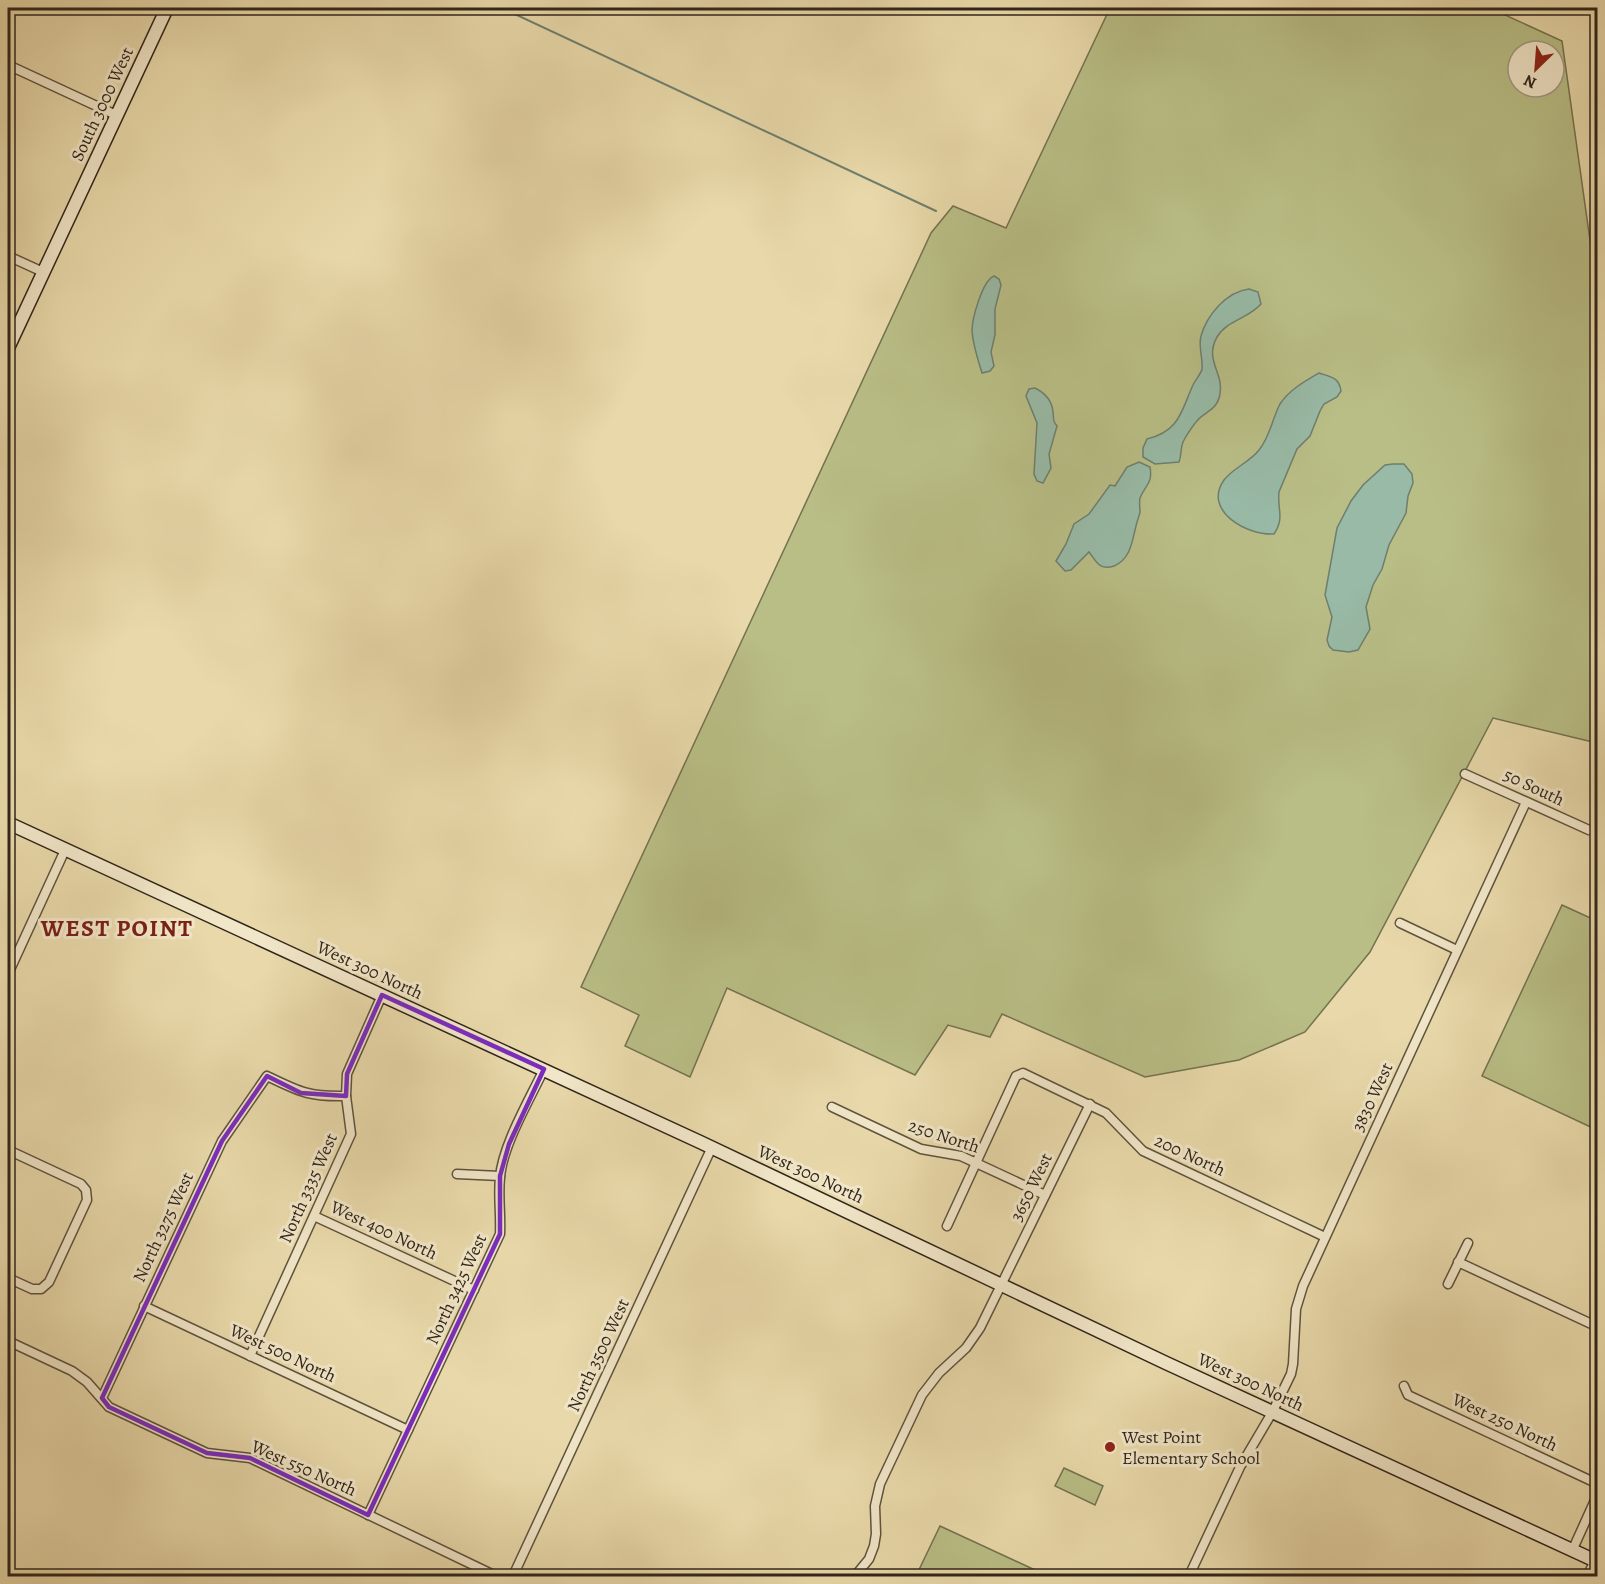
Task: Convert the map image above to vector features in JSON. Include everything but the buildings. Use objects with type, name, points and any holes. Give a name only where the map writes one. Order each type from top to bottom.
[{"type":"main road","name":"South 3000 West","points":[[8,348],[167,8]]},
{"type":"main road","name":"West 300 North","points":[[8,823],[712,1147],[1596,1562]]},
{"type":"street","points":[[8,65],[116,115]]},
{"type":"street","points":[[8,256],[43,272]]},
{"type":"street","name":"50 South","points":[[1465,774],[1589,830]]},
{"type":"street","name":"3830 West","points":[[1189,1576],[1240,1467],[1273,1411],[1293,1364],[1294,1320],[1298,1298],[1526,802]]},
{"type":"street","points":[[8,974],[65,850]]},
{"type":"street","points":[[1400,922],[1457,951]]},
{"type":"street","name":"North 3335 West","points":[[250,1356],[351,1134],[346,1096],[347,1074],[382,995]]},
{"type":"street","name":"North 3425 West","points":[[368,1515],[500,1234],[500,1176],[509,1144],[543,1069]]},
{"type":"street","name":"200 North","points":[[975,1163],[1019,1073],[1028,1075],[1106,1113],[1143,1151],[1325,1237]]},
{"type":"street","name":"North 3275 West","points":[[102,1398],[222,1141],[267,1076],[301,1093],[320,1097],[346,1096]]},
{"type":"street","name":"3650 West","points":[[855,1576],[869,1559],[874,1546],[875,1506],[880,1484],[922,1395],[939,1373],[958,1357],[974,1338],[1090,1104]]},
{"type":"street","name":"250 North","points":[[832,1107],[921,1149],[961,1156],[1046,1195]]},
{"type":"street","name":"North 3500 West","points":[[513,1576],[712,1147]]},
{"type":"street","points":[[8,1150],[81,1184],[86,1190],[87,1200],[49,1282],[41,1289],[32,1289],[8,1278]]},
{"type":"street","points":[[947,1226],[975,1163]]},
{"type":"street","points":[[457,1174],[500,1176]]},
{"type":"street","name":"West 400 North","points":[[314,1216],[474,1290]]},
{"type":"street","points":[[1448,1284],[1468,1243]]},
{"type":"street","points":[[1458,1262],[1598,1327]]},
{"type":"street","name":"West 500 North","points":[[144,1306],[408,1430]]},
{"type":"street","name":"West 550 North","points":[[8,1341],[72,1371],[87,1382],[109,1407],[207,1453],[250,1458],[496,1576]]},
{"type":"street","name":"West 250 North","points":[[1404,1386],[1408,1395],[1598,1484]]},
{"type":"street","points":[[1572,1551],[1598,1491]]},
{"type":"street","points":[[1587,1576],[1596,1562]]},
{"type":"highlighted area","points":[[382,995],[544,1069],[509,1144],[500,1176],[500,1234],[368,1515],[250,1458],[207,1453],[109,1407],[102,1398],[222,1141],[267,1076],[301,1093],[346,1096],[347,1074]]},
{"type":"green space","points":[[1110,8],[1490,8],[1558,39],[1506,39],[1506,99],[1566,99],[1566,69],[1598,297],[1597,743],[1493,718],[1370,952],[1305,1032],[1239,1060],[1145,1077],[1002,1014],[990,1037],[948,1025],[915,1075],[727,988],[690,1077],[625,1046],[639,1015],[581,987],[931,233],[953,206],[1006,228]]},
{"type":"green space","points":[[1562,905],[1597,921],[1597,1130],[1482,1076]]},
{"type":"green space","points":[[1064,1468],[1103,1486],[1095,1505],[1055,1486]]},
{"type":"green space","points":[[940,1526],[1048,1576],[916,1576]]},
{"type":"shaded area","points":[[994,276],[999,279],[1001,285],[995,309],[995,335],[991,352],[994,366],[990,371],[982,373],[973,342],[972,325],[982,292]]},
{"type":"shaded area","points":[[1249,289],[1258,292],[1261,304],[1221,331],[1214,345],[1213,360],[1220,386],[1216,404],[1188,433],[1183,443],[1179,462],[1155,464],[1143,457],[1143,448],[1147,439],[1166,431],[1178,419],[1202,369],[1200,340],[1208,320],[1225,300]]},
{"type":"shaded area","points":[[1319,373],[1336,380],[1341,391],[1337,397],[1324,404],[1310,436],[1297,449],[1279,492],[1280,518],[1274,534],[1263,534],[1241,526],[1223,511],[1219,502],[1219,491],[1224,480],[1259,450],[1280,404],[1288,394]]},
{"type":"shaded area","points":[[1035,388],[1050,401],[1057,426],[1049,454],[1051,468],[1043,483],[1037,481],[1034,474],[1037,423],[1026,396],[1029,389]]},
{"type":"shaded area","points":[[1139,462],[1150,467],[1150,477],[1140,498],[1140,512],[1132,543],[1124,559],[1114,566],[1105,567],[1098,564],[1089,552],[1071,570],[1065,571],[1056,561],[1074,524],[1089,514],[1110,485],[1115,486],[1127,467]]},
{"type":"shaded area","points":[[1404,464],[1412,474],[1413,483],[1408,496],[1406,513],[1389,545],[1366,607],[1370,629],[1358,650],[1349,652],[1333,650],[1327,640],[1332,617],[1325,595],[1337,528],[1351,501],[1363,485],[1385,465]]},
{"type":"waterway","points":[[502,8],[936,211]]},
{"type":"place","name":"West Point Elementary School","points":[[1110,1447]]},
{"type":"district","name":"WEST POINT","points":[[117,928]]}]
